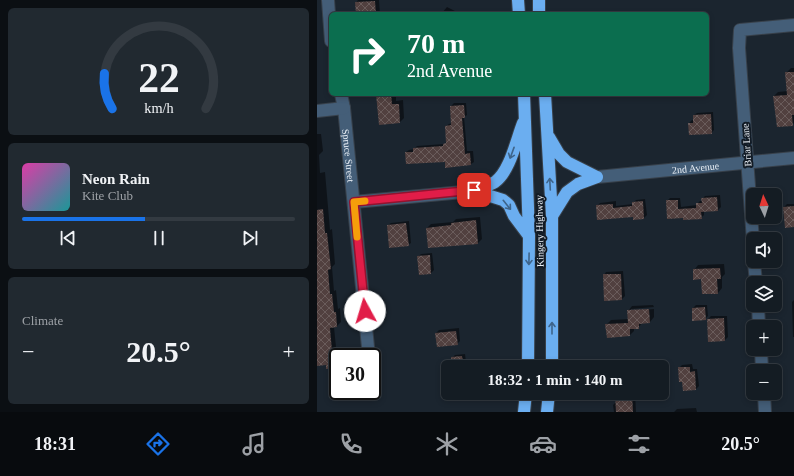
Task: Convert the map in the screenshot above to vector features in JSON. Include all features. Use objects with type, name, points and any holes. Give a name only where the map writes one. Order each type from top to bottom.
[{"type":"highway","points":[[518,0],[519,12]]},
{"type":"highway","points":[[539,0],[539,12]]},
{"type":"highway","name":"Kingery Highway","points":[[524,96],[529,236],[528,360]]},
{"type":"highway","name":"Kingery Highway","points":[[545,96],[552,216],[552,360]]},
{"type":"highway","points":[[474,190],[495,182],[505,172],[525,117]]},
{"type":"highway","points":[[548,135],[559,154],[567,162],[597,177]]},
{"type":"highway","points":[[552,216],[567,192],[579,184],[597,177]]},
{"type":"highway","points":[[474,190],[503,200],[509,206],[514,216],[529,236]]},
{"type":"highway","points":[[524,412],[525,400]]},
{"type":"highway","points":[[547,412],[548,400]]},
{"type":"street","points":[[329,0],[330,12]]},
{"type":"street","name":"Briar Lane","points":[[752,232],[739,48],[740,30],[794,25]]},
{"type":"street","name":"Spruce Street","points":[[341,96],[354,202],[368,348]]},
{"type":"street","points":[[317,111],[344,108]]},
{"type":"street","name":"2nd Avenue","points":[[597,177],[794,158]]},
{"type":"street","points":[[354,202],[474,190]]},
{"type":"street","points":[[764,400],[765,412]]},
{"type":"building","points":[[375,1],[376,12],[356,12],[355,2]]},
{"type":"building","points":[[785,72],[794,72],[794,115],[792,115],[793,126],[777,127],[773,96],[787,95]]},
{"type":"building","points":[[376,96],[391,96],[392,104],[399,104],[400,123],[379,125]]},
{"type":"building","points":[[464,105],[465,118],[462,118],[465,154],[470,153],[471,165],[445,168],[445,162],[406,164],[405,152],[413,152],[413,148],[443,146],[443,144],[446,143],[445,126],[451,125],[450,106]]},
{"type":"building","points":[[711,114],[712,134],[689,135],[688,123],[693,123],[693,115]]},
{"type":"building","points":[[717,197],[718,211],[701,212],[702,219],[667,219],[666,200],[678,200],[678,209],[696,208],[696,203],[702,203],[701,198]]},
{"type":"building","points":[[643,201],[644,219],[633,220],[633,217],[597,220],[596,205],[613,204],[613,208],[632,206],[632,202]]},
{"type":"building","points":[[794,206],[794,227],[785,228],[783,207]]},
{"type":"building","points":[[323,209],[331,269],[328,270],[330,294],[332,294],[334,312],[336,312],[337,327],[330,328],[332,348],[329,348],[329,369],[326,369],[326,365],[317,366],[317,210]]},
{"type":"building","points":[[476,220],[478,244],[428,248],[426,228]]},
{"type":"building","points":[[406,223],[409,246],[389,248],[387,225]]},
{"type":"building","points":[[430,255],[431,274],[419,275],[417,256]]},
{"type":"building","points":[[720,268],[721,279],[717,279],[718,294],[702,294],[701,279],[693,280],[693,269]]},
{"type":"building","points":[[603,274],[621,274],[622,300],[604,301]]},
{"type":"building","points":[[705,307],[706,320],[692,321],[692,308]]},
{"type":"building","points":[[649,309],[650,323],[639,324],[639,329],[630,329],[630,336],[607,338],[605,324],[628,323],[627,310]]},
{"type":"building","points":[[724,318],[725,341],[708,342],[707,319]]},
{"type":"building","points":[[456,331],[458,345],[437,347],[435,333]]},
{"type":"building","points":[[462,356],[463,360],[451,360],[451,357]]},
{"type":"building","points":[[678,367],[690,367],[690,372],[695,371],[696,390],[683,391],[682,382],[679,382]]},
{"type":"building","points":[[615,400],[632,400],[633,412],[616,412]]},
{"type":"slow traffic","points":[[357,237],[354,202],[365,201]]},
{"type":"route","points":[[365,311],[354,202],[474,190]]}]
